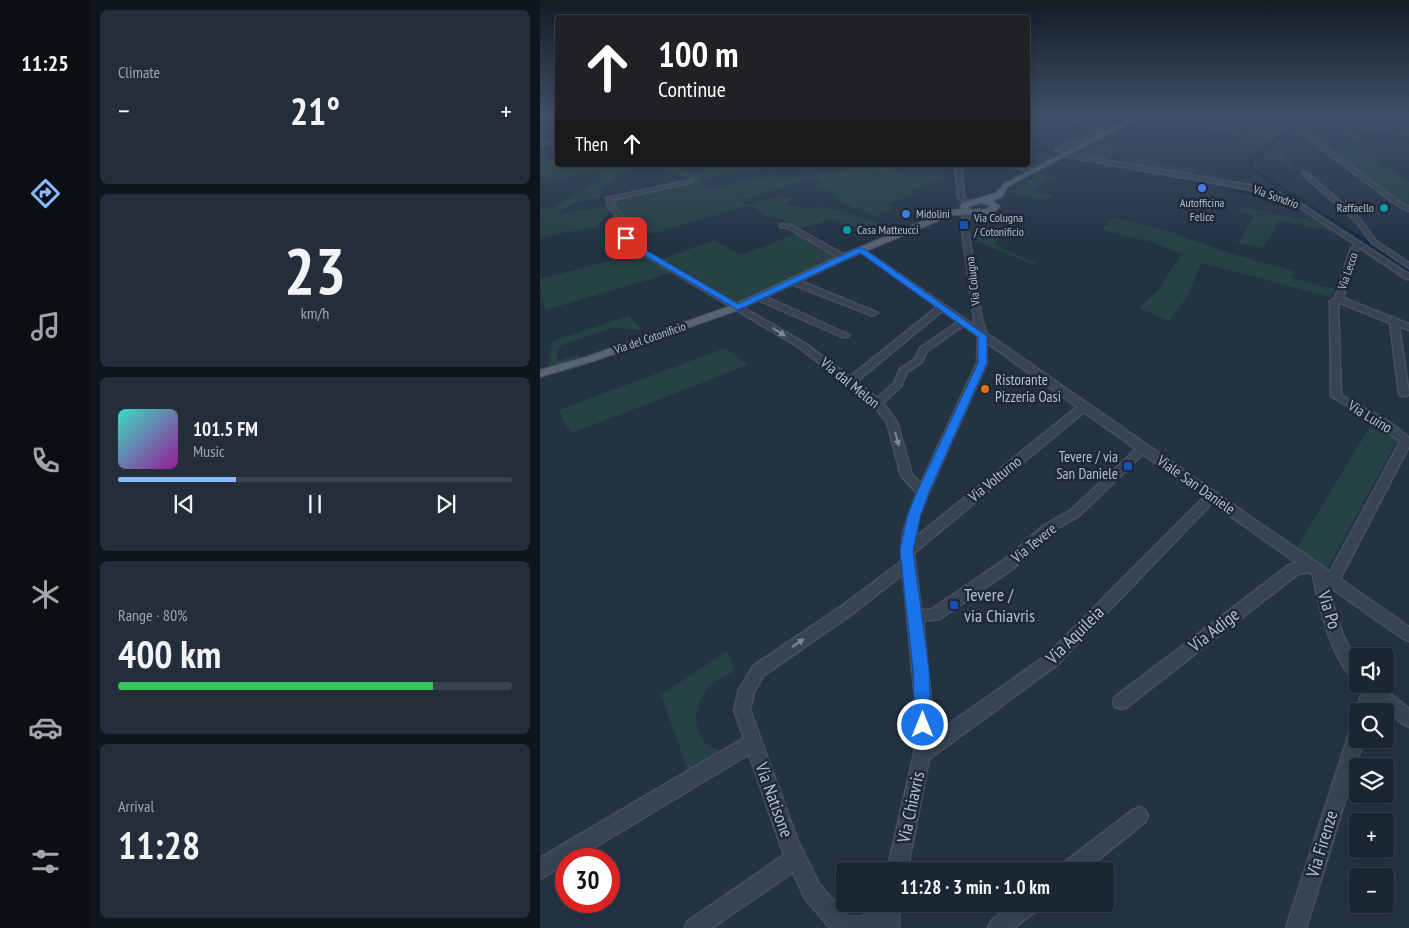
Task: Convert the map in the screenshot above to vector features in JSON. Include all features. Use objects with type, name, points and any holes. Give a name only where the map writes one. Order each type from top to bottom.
[{"type":"main road","points":[[967,208],[999,195],[1004,186],[1056,158]]},
{"type":"main road","points":[[967,208],[985,212],[994,210],[996,206],[994,204],[1012,181]]},
{"type":"main road","points":[[981,201],[994,204]]},
{"type":"main road","name":"Via del Cotonificio","points":[[544,373],[738,307],[860,250],[955,211],[967,208]]},
{"type":"street","name":"Via Sondrio","points":[[1083,158],[1146,168],[1266,192],[1301,206],[1409,277]]},
{"type":"street","points":[[1337,158],[1399,204],[1409,209]]},
{"type":"street","points":[[958,167],[962,191],[961,197],[967,208]]},
{"type":"street","points":[[1018,167],[1034,171]]},
{"type":"street","points":[[1304,173],[1357,220],[1374,242],[1409,266]]},
{"type":"street","name":"Via dal Melon","points":[[690,181],[608,199],[614,211],[626,224],[626,238],[630,243],[802,346],[876,403],[892,422],[907,476],[923,492]]},
{"type":"street","points":[[962,191],[966,198],[981,201]]},
{"type":"street","name":"Via Colugna","points":[[967,208],[964,220],[976,315],[982,336]]},
{"type":"street","points":[[966,226],[970,218],[985,212]]},
{"type":"street","points":[[782,226],[789,226],[844,257]]},
{"type":"street","name":"Via Lecco","points":[[1361,245],[1355,248],[1339,299],[1346,304],[1409,327]]},
{"type":"street","name":"Viale San Daniele","points":[[860,250],[1409,635]]},
{"type":"street","points":[[792,281],[874,313]]},
{"type":"street","points":[[759,297],[845,335]]},
{"type":"street","name":"Via Luino","points":[[1332,581],[1407,441],[1385,424],[1336,396],[1334,301],[1339,299]]},
{"type":"street","points":[[849,383],[942,307]]},
{"type":"street","points":[[876,403],[898,384],[903,371],[919,360],[922,350],[963,322]]},
{"type":"street","points":[[1394,322],[1404,394]]},
{"type":"street","name":"Via Chiavris","points":[[900,862],[922,754],[923,702],[921,669],[907,557],[914,517],[923,492],[982,363],[982,336]]},
{"type":"street","name":"Via Volturno","points":[[758,671],[847,610],[1084,407]]},
{"type":"street","name":"Via Tevere","points":[[913,616],[935,615],[1009,564],[1047,529],[1075,513],[1143,448]]},
{"type":"street","name":"Via Aquileia","points":[[922,754],[1052,660],[1211,496]]},
{"type":"street","name":"Via Adige","points":[[1121,702],[1294,569],[1315,569]]},
{"type":"street","name":"Via Po","points":[[1315,569],[1325,608],[1337,636],[1349,657]]},
{"type":"street","name":"Via Natisone","points":[[758,671],[753,676],[747,690],[742,710],[796,858],[812,891],[842,926],[864,928],[890,914]]},
{"type":"street","points":[[1377,693],[1409,719]]},
{"type":"street","points":[[540,869],[753,742]]},
{"type":"street","name":"Via Firenze","points":[[1296,928],[1353,748]]},
{"type":"street","points":[[1081,862],[1139,816]]},
{"type":"street","points":[[695,928],[796,858]]},
{"type":"street","points":[[998,928],[1019,912]]},
{"type":"green space","points":[[1129,158],[1213,172],[1208,176],[1217,178],[1215,180],[1200,177],[1206,172],[1196,170],[1189,175],[1131,164],[1137,160]]},
{"type":"green space","points":[[1287,158],[1300,171],[1288,168],[1286,165],[1275,164],[1280,163],[1278,160],[1262,159]]},
{"type":"green space","points":[[1344,158],[1376,158],[1384,164],[1378,165],[1392,170],[1409,182],[1409,208]]},
{"type":"green space","points":[[555,159],[555,167],[636,167],[602,187],[600,198],[577,202],[556,214],[608,206],[610,212],[595,227],[540,237],[540,223],[548,218],[540,221],[540,210],[554,207],[601,180],[597,172],[540,183],[540,161]]},
{"type":"green space","points":[[664,167],[679,167],[681,170],[698,173],[706,167],[765,167],[701,180],[706,187],[704,188],[707,190],[775,175],[779,178],[877,167],[905,175],[944,174],[944,178],[909,191],[916,194],[886,205],[895,209],[875,217],[840,201],[835,195],[813,185],[823,182],[812,178],[738,201],[750,205],[630,240],[626,223],[611,200],[690,181]]},
{"type":"green space","points":[[1042,174],[1052,176],[1030,191],[1053,195],[1047,200],[1009,193],[1009,190],[1016,190],[1016,187]]},
{"type":"green space","points":[[1224,186],[1237,189],[1240,187],[1269,194],[1290,203],[1243,195],[1221,188]]},
{"type":"green space","points":[[780,196],[794,198],[785,204],[806,208],[835,209],[892,227],[889,229],[894,232],[883,237],[831,219],[808,227],[797,228],[780,218],[771,218],[750,205]]},
{"type":"green space","points":[[1244,207],[1279,215],[1318,220],[1338,232],[1279,221],[1263,248],[1238,243],[1254,216],[1236,211]]},
{"type":"green space","points":[[1113,217],[1171,232],[1232,254],[1294,271],[1291,278],[1334,289],[1331,297],[1201,263],[1187,297],[1169,321],[1139,308],[1158,290],[1182,254],[1151,242],[1102,230]]},
{"type":"green space","points":[[796,234],[837,257],[737,304],[660,260],[714,240],[741,255]]},
{"type":"green space","points":[[1002,234],[994,244],[1037,264],[1034,265],[973,240],[972,235]]},
{"type":"green space","points":[[639,253],[674,272],[546,310],[540,289],[540,279]]},
{"type":"green space","points":[[629,316],[642,330],[612,328],[560,346],[556,357],[558,361],[579,354],[579,360],[548,370],[552,341]]},
{"type":"green space","points":[[725,348],[748,365],[572,433],[565,424],[559,410]]},
{"type":"green space","points":[[1374,420],[1398,439],[1327,569],[1297,548]]},
{"type":"green space","points":[[727,651],[735,670],[706,691],[698,706],[696,715],[698,732],[702,739],[710,746],[726,752],[689,774],[661,695]]},
{"type":"waterway","points":[[1077,158],[1112,165]]},
{"type":"waterway","points":[[1255,158],[1251,162],[1250,168],[1409,270]]},
{"type":"waterway","points":[[1222,188],[1286,202]]},
{"type":"place","name":"Autofficina Felice","points":[[1202,188]]},
{"type":"place","name":"Raffaello","points":[[1384,208]]},
{"type":"place","name":"Midolini","points":[[906,214]]},
{"type":"place","name":"Via Colugna / Cotonificio","points":[[964,225]]},
{"type":"place","name":"Casa Matteucci","points":[[847,230]]},
{"type":"place","name":"Ristorante Pizzeria Oasi","points":[[985,389]]},
{"type":"place","name":"Tevere / via San Daniele","points":[[1128,466]]},
{"type":"place","name":"Tevere / via Chiavris","points":[[954,605]]},
{"type":"route","points":[[626,238],[636,248],[738,307],[822,266],[860,250],[982,336],[982,363],[923,492],[914,517],[907,551],[913,616],[921,669],[924,710],[923,725]]}]
